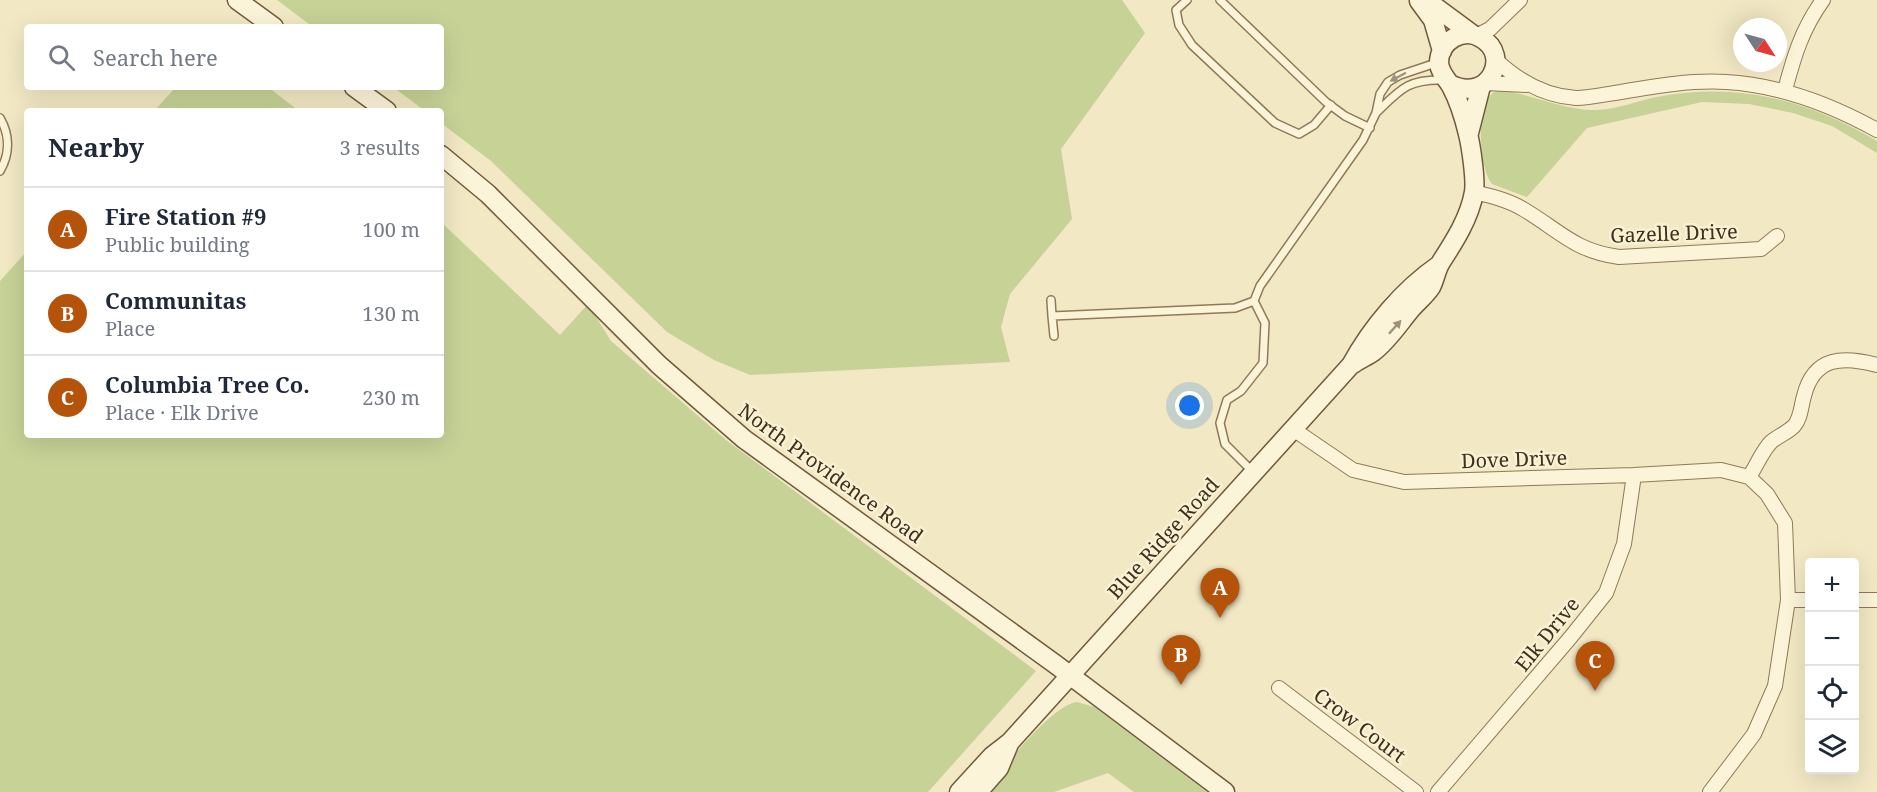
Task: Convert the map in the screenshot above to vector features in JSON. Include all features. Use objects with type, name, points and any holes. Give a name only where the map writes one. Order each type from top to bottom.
[{"type":"street","points":[[237,0],[270,24]]},
{"type":"street","name":"Blue Ridge Road","points":[[959,792],[992,756],[1010,742],[1351,365],[1365,339],[1419,279],[1439,265],[1454,243],[1474,192],[1468,135],[1462,111],[1444,69],[1433,20],[1417,0]]},
{"type":"street","points":[[1426,0],[1488,43],[1494,55],[1512,75],[1529,85],[1555,94],[1576,98],[1683,83],[1726,82],[1785,90],[1831,106],[1877,130]]},
{"type":"street","points":[[1520,0],[1490,29],[1474,35],[1454,37],[1447,43],[1444,69],[1468,90],[1483,85],[1529,85]]},
{"type":"street","points":[[1785,90],[1808,21],[1823,0]]},
{"type":"street","points":[[1483,85],[1491,77],[1497,36],[1510,11]]},
{"type":"street","name":"Blue Ridge Road","points":[[1468,135],[1483,85]]},
{"type":"street","points":[[358,90],[383,108]]},
{"type":"street","name":"North Providence Road","points":[[444,158],[488,195],[659,365],[744,439],[1070,675],[1225,792]]},
{"type":"street","name":"Gazelle Drive","points":[[1474,192],[1522,208],[1566,240],[1603,255],[1619,257],[1761,249],[1777,236]]},
{"type":"street","points":[[1749,477],[1770,442],[1794,426],[1799,418],[1804,393],[1811,378],[1824,364],[1840,359],[1858,360],[1877,365]]},
{"type":"street","name":"Dove Drive","points":[[1293,429],[1353,470],[1404,482],[1721,470],[1749,477],[1767,494],[1785,523],[1788,600],[1775,686],[1754,734],[1710,792]]},
{"type":"street","name":"Elk Drive","points":[[1438,792],[1606,593],[1624,544],[1634,475]]},
{"type":"street","points":[[1788,600],[1805,600]]},
{"type":"street","points":[[1859,600],[1877,600]]},
{"type":"street","name":"Crow Court","points":[[1279,688],[1416,792]]},
{"type":"street","name":"Blue Ridge Road","points":[[978,792],[999,768],[1010,742]]},
{"type":"lane","points":[[1187,0],[1176,10],[1179,25],[1192,45],[1275,123],[1299,134],[1314,125],[1330,105]]},
{"type":"lane","points":[[1220,0],[1330,105],[1345,116],[1370,128]]},
{"type":"lane","points":[[1052,316],[1235,308],[1254,301],[1260,286],[1370,128],[1380,94],[1388,82],[1401,75],[1444,69]]},
{"type":"lane","points":[[1376,113],[1409,84],[1444,69]]},
{"type":"lane","points":[[0,118],[8,136],[7,152],[0,171]]},
{"type":"lane","points":[[1051,300],[1054,336]]},
{"type":"lane","points":[[1253,472],[1225,444],[1220,423],[1227,400],[1241,391],[1263,363],[1265,323],[1254,301]]},
{"type":"green space","points":[[277,0],[1122,0],[1145,33],[1061,149],[1072,219],[1010,294],[1001,327],[1010,362],[750,375],[714,360],[667,332],[491,161],[444,125],[444,108],[421,108],[397,90],[444,90],[444,24],[309,24]]},
{"type":"green space","points":[[173,90],[272,90],[295,108],[157,108]]},
{"type":"green space","points":[[1497,90],[1570,107],[1595,110],[1654,97],[1691,92],[1747,94],[1774,98],[1800,105],[1852,127],[1877,141],[1877,153],[1832,126],[1793,113],[1749,104],[1702,102],[1587,128],[1527,197],[1492,184],[1485,168],[1481,145],[1482,112],[1484,104]]},
{"type":"green space","points":[[444,225],[560,335],[588,304],[611,341],[726,440],[1036,671],[928,792],[0,792],[0,281],[24,254],[24,438],[444,438]]},
{"type":"green space","points":[[1077,702],[1094,707],[1207,792],[1134,792],[1108,773],[1054,792],[983,792],[1041,726],[1066,706]]},
{"type":"place","name":"Fire Station #9","points":[[1220,618]]},
{"type":"place","name":"Communitas","points":[[1181,685]]},
{"type":"place","name":"Columbia Tree Co.","points":[[1595,691]]}]
